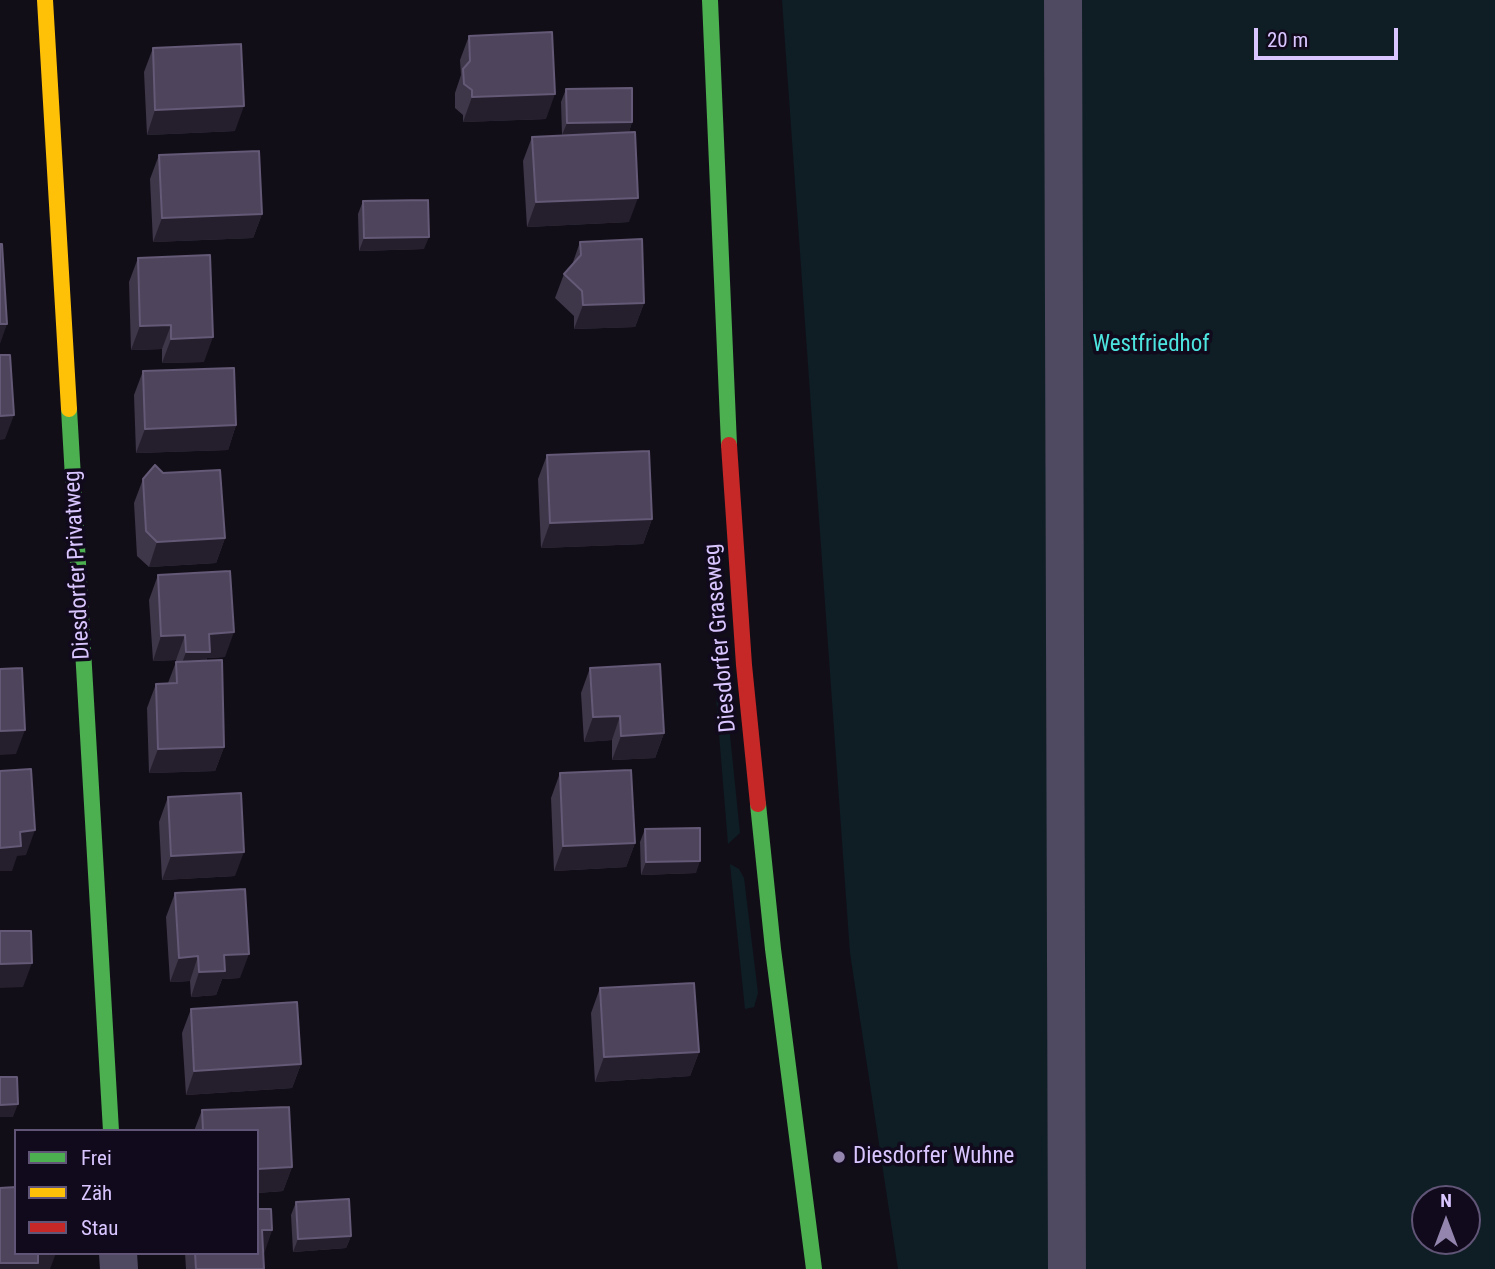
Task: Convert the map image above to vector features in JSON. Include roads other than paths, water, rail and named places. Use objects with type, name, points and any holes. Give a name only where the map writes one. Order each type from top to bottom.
[{"type":"main road","name":"Diesdorfer Privatweg","points":[[45,0],[111,1129]]},
{"type":"main road","name":"Diesdorfer Graseweg","points":[[710,0],[731,475],[744,665],[773,949],[814,1269]]},
{"type":"street","points":[[1063,0],[1067,1269]]},
{"type":"place","name":"Diesdorfer Wuhne","points":[[839,1157]]},
{"type":"park label","name":"Westfriedhof","points":[[1151,345]]}]
